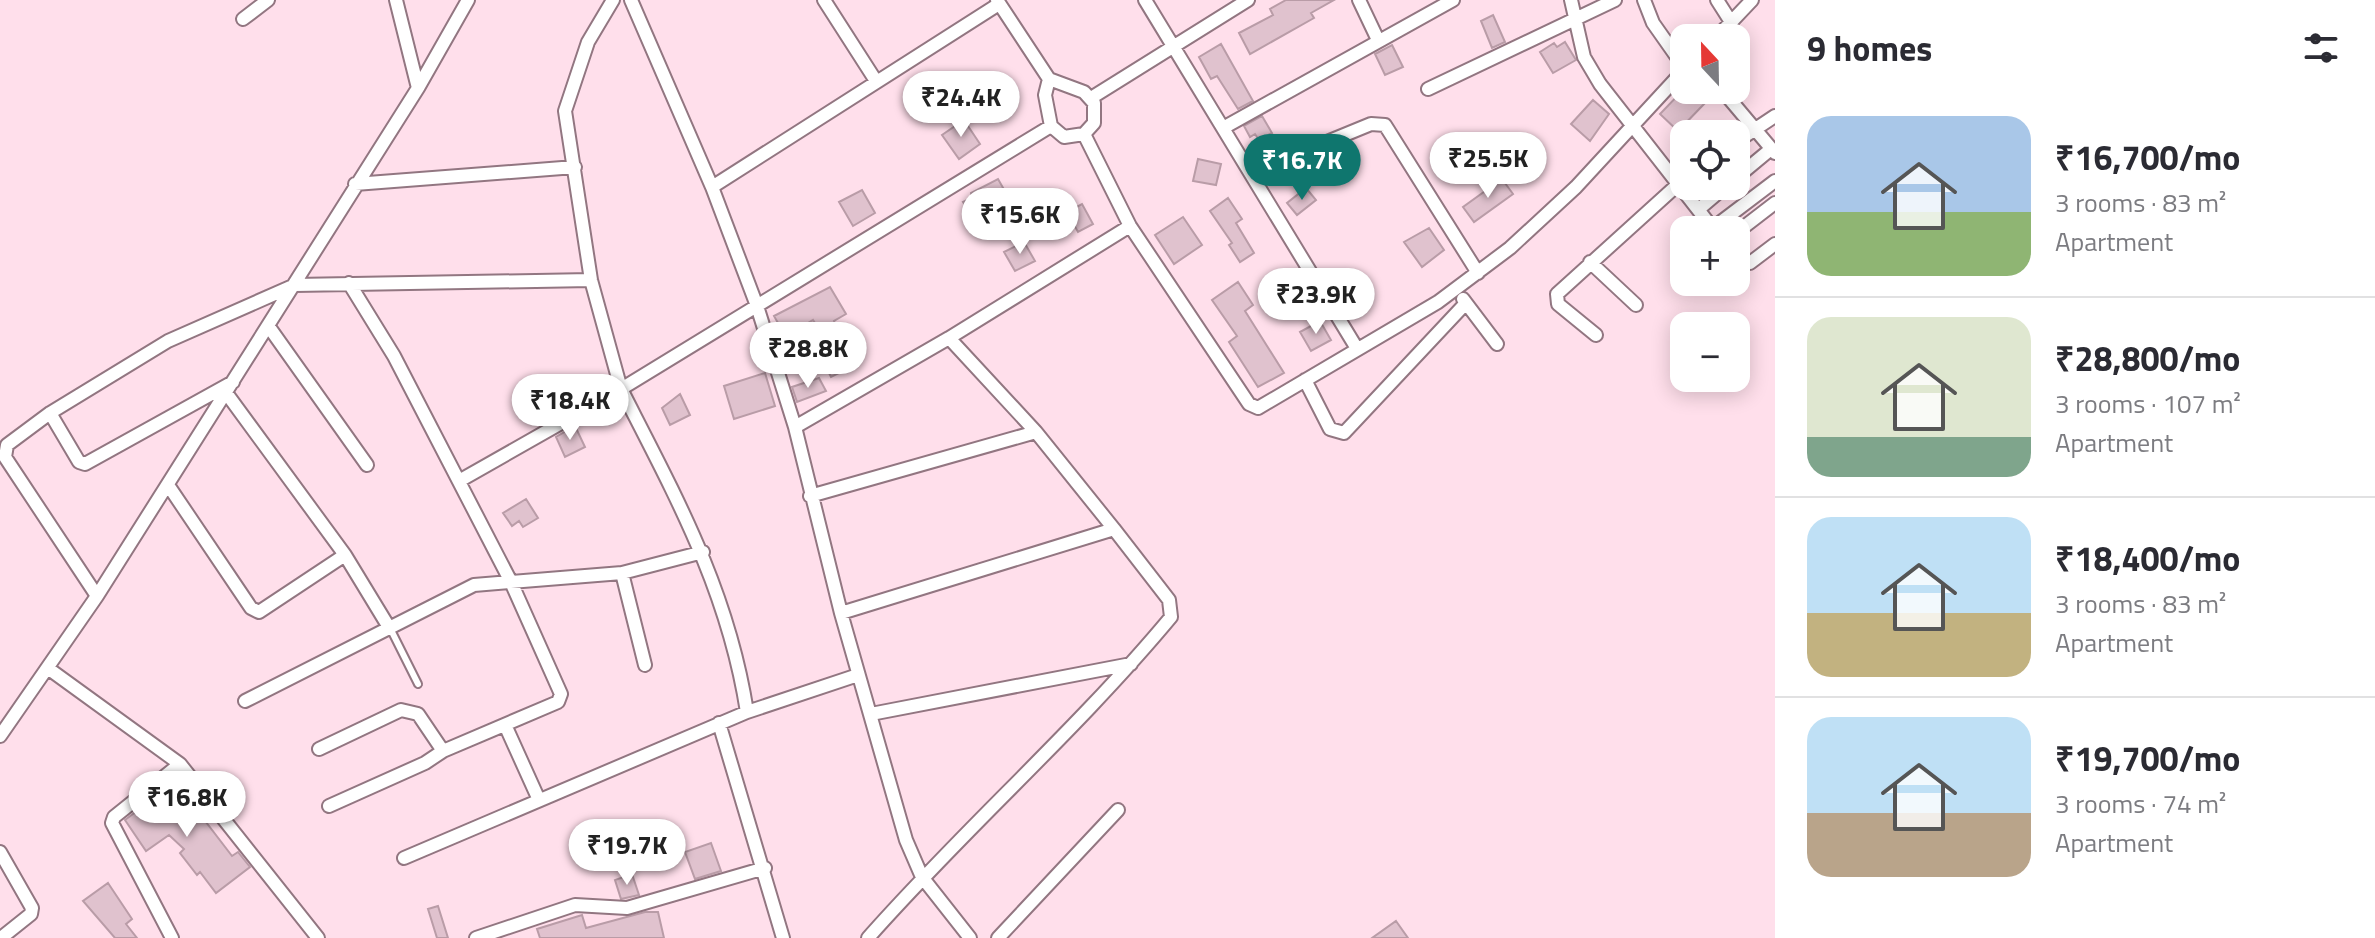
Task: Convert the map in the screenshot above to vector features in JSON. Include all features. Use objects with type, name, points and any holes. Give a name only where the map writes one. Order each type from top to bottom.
[{"type":"street","points":[[243,19],[268,0]]},
{"type":"street","points":[[396,0],[418,88]]},
{"type":"street","points":[[0,736],[49,669],[235,382],[355,184],[418,88],[468,0]]},
{"type":"street","points":[[613,0],[588,42],[565,111],[591,280],[621,389],[703,552],[720,596],[747,712]]},
{"type":"street","points":[[631,0],[712,187],[757,306],[795,427],[841,613],[906,840],[922,877],[970,938]]},
{"type":"street","points":[[824,0],[876,81]]},
{"type":"street","points":[[1145,0],[1356,347]]},
{"type":"street","points":[[1091,98],[1248,0]]},
{"type":"street","points":[[1359,0],[1378,40]]},
{"type":"street","points":[[1223,128],[1453,0]]},
{"type":"street","points":[[1571,0],[1584,57],[1612,102],[1670,169]]},
{"type":"street","points":[[1428,89],[1615,0]]},
{"type":"street","points":[[1644,0],[1659,33],[1670,48]]},
{"type":"street","points":[[1717,0],[1731,22],[1752,0]]},
{"type":"street","points":[[712,187],[998,2],[1049,79],[1091,98],[1096,115],[1084,134],[1064,137],[1051,126],[1045,95],[1049,79]]},
{"type":"street","points":[[1084,134],[1130,226],[1249,404],[1258,408],[1268,405],[1356,347],[1456,290],[1478,273],[1565,197],[1670,84]]},
{"type":"street","points":[[1734,104],[1773,151],[1750,168]]},
{"type":"street","points":[[1750,134],[1775,116]]},
{"type":"street","points":[[1310,149],[1371,124],[1385,125],[1478,273]]},
{"type":"street","points":[[459,481],[621,389],[1051,126]]},
{"type":"street","points":[[355,184],[575,167]]},
{"type":"street","points":[[1730,216],[1775,181]]},
{"type":"street","points":[[1596,335],[1556,299],[1557,294],[1670,191]]},
{"type":"street","points":[[1693,200],[1704,216]]},
{"type":"street","points":[[1699,209],[1710,200]]},
{"type":"street","points":[[1750,222],[1775,203]]},
{"type":"street","points":[[795,427],[949,338],[1130,226]]},
{"type":"street","points":[[1750,262],[1775,244]]},
{"type":"street","points":[[1590,262],[1636,305]]},
{"type":"street","points":[[97,596],[65,542],[5,457],[3,442],[168,341],[295,285],[591,280]]},
{"type":"street","points":[[329,806],[425,763],[443,751],[506,727],[558,702],[561,694],[511,582],[459,481],[394,356],[349,283]]},
{"type":"street","points":[[1456,290],[1497,344]]},
{"type":"street","points":[[1305,380],[1330,429],[1344,433],[1466,303]]},
{"type":"street","points":[[269,327],[367,465]]},
{"type":"street","points":[[868,938],[922,877],[1132,663],[1171,617],[1172,608],[1114,529],[1036,432],[949,338]]},
{"type":"street","points":[[50,413],[79,462],[85,464],[235,382]]},
{"type":"street","points":[[227,394],[345,555],[390,629]]},
{"type":"street","points":[[810,496],[1036,432]]},
{"type":"street","points":[[168,485],[251,608],[259,612],[345,555]]},
{"type":"street","points":[[841,613],[1114,529]]},
{"type":"street","points":[[245,701],[474,585],[622,573],[703,552]]},
{"type":"street","points":[[622,573],[645,665]]},
{"type":"street","points":[[871,714],[1132,663]]},
{"type":"street","points":[[49,669],[180,764],[318,938]]},
{"type":"street","points":[[404,858],[719,723],[858,675]]},
{"type":"street","points":[[319,749],[401,710],[418,714],[443,751]]},
{"type":"street","points":[[719,723],[765,868],[783,938]]},
{"type":"street","points":[[506,727],[539,800]]},
{"type":"street","points":[[172,938],[112,823],[114,817],[180,764]]},
{"type":"street","points":[[998,938],[1118,810]]},
{"type":"street","points":[[0,852],[32,908],[31,914],[1,938]]},
{"type":"street","points":[[476,938],[575,905],[627,908],[765,868]]},
{"type":"lane","points":[[390,629],[418,684]]},
{"type":"building","points":[[1286,0],[1334,0],[1311,13],[1314,18],[1250,54],[1239,33],[1273,15],[1270,9]]},
{"type":"building","points":[[1493,15],[1505,42],[1492,48],[1481,21]]},
{"type":"building","points":[[1565,42],[1576,60],[1553,73],[1540,52],[1554,43],[1557,47]]},
{"type":"building","points":[[1221,44],[1253,101],[1238,109],[1217,76],[1211,79],[1199,57]]},
{"type":"building","points":[[1392,45],[1403,67],[1385,75],[1375,54]]},
{"type":"building","points":[[1593,100],[1609,114],[1590,141],[1571,124]]},
{"type":"building","points":[[1670,104],[1704,104],[1689,120],[1670,120],[1670,123],[1660,114]]},
{"type":"building","points":[[1262,116],[1272,133],[1259,140],[1255,134],[1250,137],[1244,126]]},
{"type":"building","points":[[964,120],[980,144],[959,159],[942,135]]},
{"type":"building","points":[[1198,159],[1221,164],[1216,185],[1193,181]]},
{"type":"building","points":[[998,179],[1006,193],[1000,196],[1010,215],[982,230],[963,202],[972,198],[971,193]]},
{"type":"building","points":[[1502,179],[1513,194],[1474,222],[1463,207]]},
{"type":"building","points":[[1306,188],[1316,200],[1297,215],[1287,203]]},
{"type":"building","points":[[862,190],[875,213],[853,226],[839,202]]},
{"type":"building","points":[[1228,198],[1242,219],[1236,223],[1254,253],[1240,262],[1229,245],[1232,243],[1210,211]]},
{"type":"building","points":[[1082,204],[1093,224],[1078,232],[1067,212]]},
{"type":"building","points":[[1183,217],[1202,245],[1174,264],[1155,235]]},
{"type":"building","points":[[1429,228],[1444,250],[1422,267],[1404,242]]},
{"type":"building","points":[[1024,242],[1035,261],[1015,271],[1004,252]]},
{"type":"building","points":[[1238,282],[1253,305],[1245,311],[1284,373],[1258,387],[1229,342],[1237,336],[1212,300]]},
{"type":"building","points":[[830,287],[846,314],[834,321],[855,365],[831,377],[817,349],[828,344],[813,320],[786,337],[774,316]]},
{"type":"building","points":[[1320,321],[1331,340],[1311,351],[1300,332]]},
{"type":"building","points":[[765,373],[775,406],[734,419],[724,386]]},
{"type":"building","points":[[819,378],[826,391],[797,402],[792,387]]},
{"type":"building","points":[[680,394],[690,415],[670,425],[662,408]]},
{"type":"building","points":[[575,426],[585,447],[565,457],[556,437]]},
{"type":"building","points":[[526,499],[538,518],[523,527],[519,521],[512,526],[503,513]]},
{"type":"building","points":[[170,786],[186,816],[197,806],[232,856],[238,852],[250,867],[216,893],[200,872],[197,875],[180,853],[184,849],[169,835],[146,851],[125,820]]},
{"type":"building","points":[[711,843],[721,871],[695,879],[685,852]]},
{"type":"building","points":[[632,874],[639,895],[621,899],[615,880]]},
{"type":"building","points":[[108,883],[132,919],[126,924],[137,938],[115,938],[83,901]]},
{"type":"building","points":[[438,906],[448,938],[437,938],[428,909]]},
{"type":"building","points":[[645,912],[658,912],[664,938],[540,938],[537,929],[582,915],[586,928]]},
{"type":"building","points":[[1396,921],[1408,938],[1372,938]]}]
